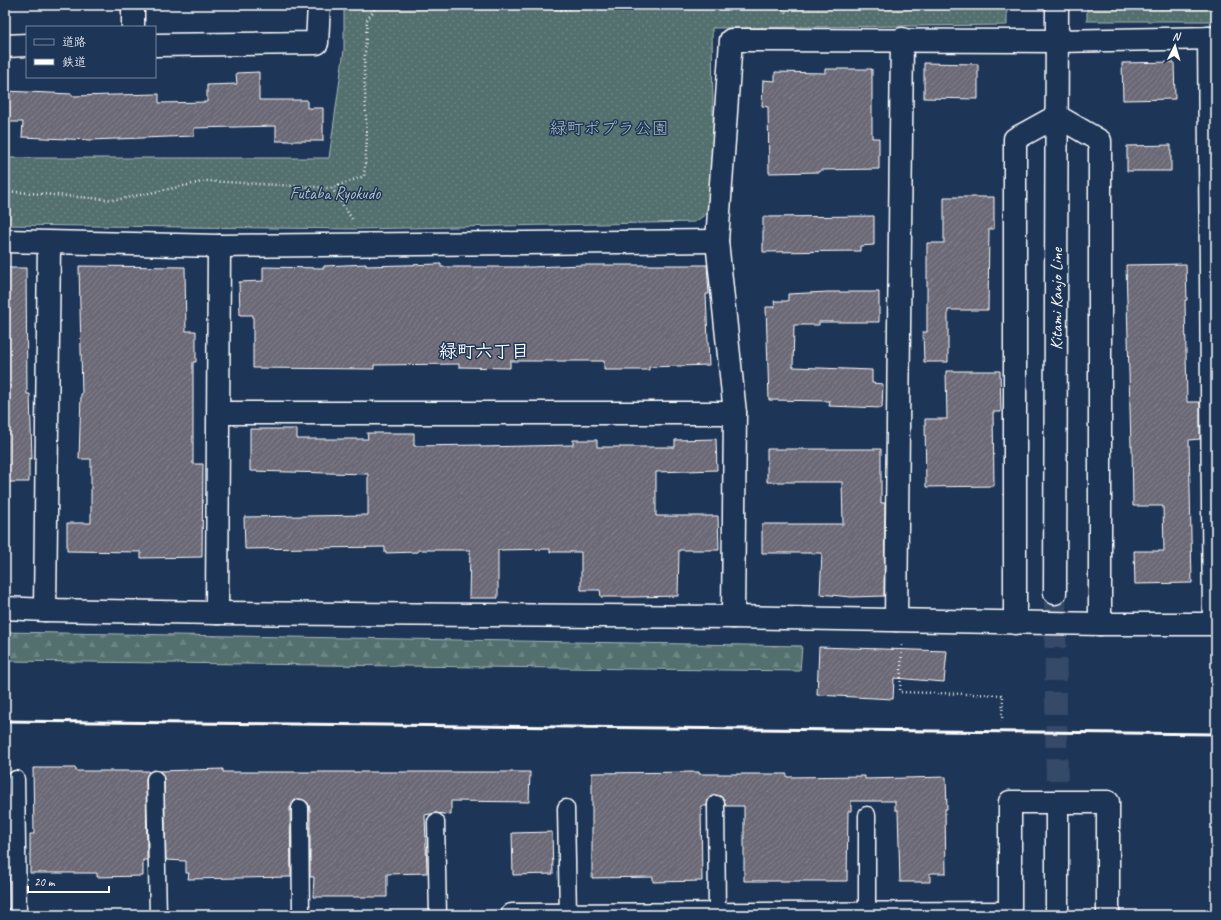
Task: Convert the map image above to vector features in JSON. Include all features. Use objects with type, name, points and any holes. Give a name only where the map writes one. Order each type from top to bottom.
[{"type":"street","points":[[133,5],[133,26]]},
{"type":"street","points":[[156,45],[318,43],[319,5]]},
{"type":"street","name":"Kitami Kanjo Line","points":[[1055,593],[1057,5]]},
{"type":"street","points":[[5,608],[217,613],[733,617],[1015,623],[1215,624],[1213,38],[1057,41],[902,39],[731,40],[717,241],[735,413],[733,617]]},
{"type":"street","points":[[900,621],[902,39]]},
{"type":"street","points":[[5,46],[26,45]]},
{"type":"street","points":[[1015,623],[1016,138],[1057,116],[1100,141],[1100,624]]},
{"type":"street","points":[[5,241],[219,246],[362,243],[717,241]]},
{"type":"street","points":[[45,610],[49,243]]},
{"type":"street","points":[[217,613],[219,246]]},
{"type":"street","points":[[219,413],[735,413]]},
{"type":"street","points":[[512,915],[1010,914],[1010,802],[1108,802],[1108,915]]},
{"type":"street","points":[[1057,811],[1057,915]]},
{"type":"lane","points":[[16,779],[18,915]]},
{"type":"lane","points":[[155,779],[158,915]]},
{"type":"lane","points":[[716,804],[717,914]]},
{"type":"lane","points":[[300,808],[300,915]]},
{"type":"lane","points":[[566,808],[568,915]]},
{"type":"lane","points":[[867,815],[867,914]]},
{"type":"lane","points":[[436,822],[438,915]]},
{"type":"path","points":[[5,191],[116,200],[207,181],[332,188],[364,176],[367,140],[364,69],[367,20],[377,5]]},
{"type":"path","points":[[533,5],[562,10],[586,5]]},
{"type":"path","points":[[332,188],[359,229],[362,243]]},
{"type":"path","points":[[900,621],[900,692],[1003,695],[1002,721]]},
{"type":"green space","points":[[344,5],[1007,5],[1007,25],[712,28],[714,208],[695,222],[359,229],[5,225],[5,158],[329,158],[344,50]]},
{"type":"green space","points":[[1087,5],[1216,5],[1216,21],[1087,21]]},
{"type":"green space","points":[[5,632],[802,646],[800,671],[5,661]]},
{"type":"building","points":[[1174,62],[1175,99],[1123,100],[1122,63]]},
{"type":"building","points":[[924,63],[978,64],[978,99],[924,98]]},
{"type":"building","points":[[825,69],[872,69],[872,138],[879,138],[879,169],[769,173],[768,107],[762,106],[763,80],[775,81],[775,72],[825,73]]},
{"type":"building","points":[[259,72],[259,100],[307,100],[307,108],[323,108],[323,141],[276,141],[276,126],[194,128],[194,136],[90,140],[22,137],[23,122],[5,122],[5,91],[72,94],[72,96],[159,94],[159,103],[207,102],[207,85],[237,84],[236,73]]},
{"type":"building","points":[[1171,145],[1171,171],[1127,171],[1127,146]]},
{"type":"building","points":[[944,197],[994,197],[994,229],[989,229],[988,310],[948,310],[948,362],[924,362],[923,332],[927,332],[927,243],[944,243]]},
{"type":"building","points":[[874,216],[874,245],[860,246],[860,251],[763,252],[763,217]]},
{"type":"building","points":[[366,264],[366,266],[441,264],[441,267],[707,265],[709,294],[706,294],[709,365],[649,367],[649,370],[604,370],[604,361],[510,361],[510,368],[459,367],[459,364],[374,365],[374,369],[253,368],[253,315],[240,315],[239,282],[263,281],[263,267],[324,268],[324,266]]},
{"type":"building","points":[[1186,264],[1187,300],[1185,300],[1187,402],[1200,402],[1200,439],[1189,440],[1192,583],[1135,584],[1134,551],[1164,551],[1163,506],[1133,506],[1126,265]]},
{"type":"building","points":[[79,266],[185,267],[186,331],[196,331],[196,362],[193,362],[193,464],[203,464],[202,557],[141,558],[141,552],[67,551],[67,523],[91,523],[91,459],[79,459],[82,394]]},
{"type":"building","points":[[5,268],[26,268],[27,394],[30,394],[32,459],[29,458],[29,482],[5,482]]},
{"type":"building","points":[[879,292],[879,322],[819,322],[819,325],[794,325],[793,367],[872,370],[872,383],[883,384],[882,408],[829,406],[830,401],[769,400],[766,307],[775,307],[774,301],[788,301],[788,294]]},
{"type":"building","points":[[946,371],[1000,371],[1001,412],[993,412],[994,486],[926,487],[925,419],[947,419]]},
{"type":"building","points":[[250,429],[297,429],[297,439],[368,439],[367,433],[414,433],[414,446],[480,445],[480,447],[573,445],[573,440],[597,440],[597,447],[675,447],[675,440],[716,439],[717,470],[656,472],[656,516],[718,516],[719,550],[679,550],[678,596],[601,597],[600,590],[581,590],[581,552],[550,552],[550,549],[498,550],[498,598],[469,598],[470,550],[418,550],[418,552],[385,553],[385,547],[245,549],[244,517],[368,515],[368,474],[250,471]]},
{"type":"building","points":[[767,449],[881,449],[881,503],[885,503],[884,596],[851,597],[820,594],[822,553],[762,553],[762,524],[843,524],[842,482],[767,482]]},
{"type":"building","points":[[819,647],[947,651],[944,682],[894,678],[893,699],[817,695]]},
{"type":"building","points":[[33,768],[76,768],[76,771],[149,771],[146,779],[147,860],[143,860],[143,876],[97,877],[97,873],[30,873],[30,834],[34,834]]},
{"type":"building","points":[[223,769],[223,772],[530,772],[529,802],[451,801],[451,815],[436,813],[425,815],[427,873],[387,874],[387,897],[313,897],[314,877],[310,877],[310,808],[308,803],[300,799],[295,800],[290,808],[291,877],[188,879],[189,873],[186,873],[186,861],[166,860],[164,779],[160,771]]},
{"type":"building","points":[[699,772],[699,774],[787,774],[787,777],[865,776],[865,779],[946,777],[946,873],[930,873],[930,882],[900,882],[898,810],[895,810],[895,801],[851,801],[851,811],[848,811],[847,881],[744,881],[744,806],[726,806],[724,799],[716,795],[708,799],[707,806],[701,806],[702,881],[653,882],[653,877],[592,878],[592,773]]},
{"type":"building","points":[[552,832],[553,874],[513,875],[512,833]]},
{"type":"tunnel","points":[[1055,593],[1057,811]]},
{"type":"railway","points":[[5,721],[1216,734]]},
{"type":"district","name":"緑町六丁目","points":[[484,351]]},
{"type":"park label","name":"緑町ポプラ公園","points":[[609,128]]},
{"type":"park label","name":"Futaba Ryokudo","points":[[335,193]]}]
